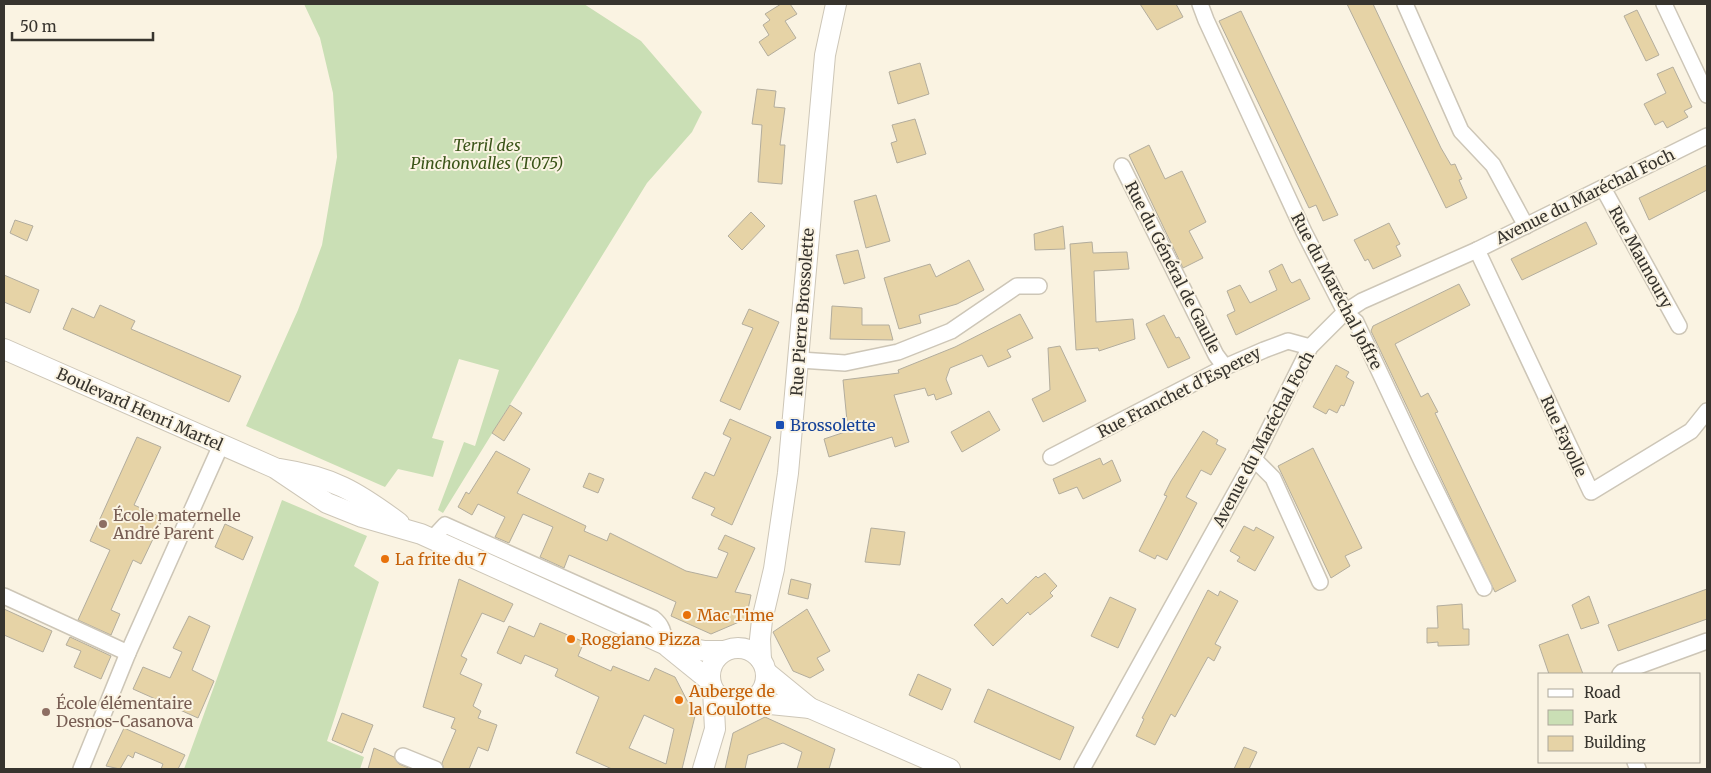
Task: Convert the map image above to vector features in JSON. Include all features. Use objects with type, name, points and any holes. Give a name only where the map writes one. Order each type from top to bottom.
[{"type":"main road","name":"Rue Pierre Brossolette","points":[[764,666],[760,639],[762,620],[774,569],[788,474],[800,360],[809,221],[825,55],[836,4]]},
{"type":"main road","name":"Boulevard Henri Martel","points":[[4,349],[275,468],[304,473],[335,482],[363,496],[406,528],[664,644],[705,651],[733,650]]},
{"type":"main road","name":"Rue Pierre Brossolette","points":[[733,650],[762,620]]},
{"type":"main road","name":"Boulevard Henri Martel","points":[[664,644],[712,685]]},
{"type":"main road","points":[[703,769],[716,729],[710,669],[716,659],[733,650],[753,652],[764,666],[810,708],[950,769]]},
{"type":"main road","points":[[716,729],[763,691],[764,666]]},
{"type":"main road","points":[[712,685],[721,699],[732,704],[747,703],[810,708]]},
{"type":"street","name":"Rue du Maréchal Joffre","points":[[1200,4],[1304,232],[1345,312],[1356,322],[1420,460],[1484,588]]},
{"type":"street","points":[[1404,4],[1461,131],[1493,165],[1526,226]]},
{"type":"street","points":[[1664,4],[1707,95]]},
{"type":"street","name":"Avenue du Maréchal Foch","points":[[1082,769],[1254,459],[1310,347],[1345,312],[1362,301],[1477,250],[1707,136]]},
{"type":"street","name":"Rue du Général de Gaulle","points":[[1122,166],[1216,355],[1225,367]]},
{"type":"street","name":"Rue Maunoury","points":[[1603,188],[1679,326]]},
{"type":"street","name":"Rue Fayolle","points":[[1477,250],[1591,492],[1690,431],[1707,411]]},
{"type":"street","points":[[800,360],[845,363],[898,352],[951,331],[1017,286],[1039,286]]},
{"type":"street","name":"Rue Franchet d'Esperey","points":[[1051,457],[1225,367],[1288,341],[1310,347]]},
{"type":"street","points":[[81,769],[128,653],[221,445]]},
{"type":"street","points":[[1254,459],[1273,478],[1320,582]]},
{"type":"street","points":[[4,596],[128,653]]},
{"type":"street","points":[[1621,673],[1707,641]]},
{"type":"street","points":[[403,756],[435,769]]},
{"type":"green space","name":"Terril des Pinchonvalles (T075)","points":[[304,4],[584,4],[641,41],[702,112],[692,132],[647,183],[443,513],[438,510],[464,442],[475,446],[499,370],[459,359],[432,438],[444,441],[433,477],[398,469],[385,487],[246,426],[298,310],[322,245],[337,157],[333,93],[320,38]]},
{"type":"green space","points":[[282,500],[367,536],[354,566],[379,582],[327,741],[364,757],[360,769],[184,769]]},
{"type":"building","points":[[781,4],[790,4],[797,14],[785,21],[796,38],[768,56],[759,42],[769,35],[763,25],[770,20],[765,14]]},
{"type":"building","points":[[1140,4],[1176,4],[1183,17],[1157,30]]},
{"type":"building","points":[[1347,4],[1373,4],[1441,148],[1451,165],[1455,164],[1462,179],[1459,180],[1467,198],[1446,208]]},
{"type":"building","points":[[1637,10],[1659,55],[1646,61],[1624,16]]},
{"type":"building","points":[[1241,11],[1338,215],[1323,221],[1316,205],[1309,208],[1219,21]]},
{"type":"building","points":[[920,63],[929,94],[898,104],[889,72]]},
{"type":"building","points":[[1673,67],[1692,107],[1684,111],[1688,117],[1667,128],[1663,121],[1655,125],[1644,104],[1666,93],[1657,74]]},
{"type":"building","points":[[757,89],[776,91],[774,107],[785,108],[780,145],[785,145],[782,184],[758,182],[762,125],[752,124]]},
{"type":"building","points":[[915,119],[926,154],[897,163],[891,143],[897,141],[892,125]]},
{"type":"building","points":[[1149,145],[1165,179],[1182,171],[1206,222],[1189,231],[1203,258],[1183,268],[1129,155]]},
{"type":"building","points":[[1707,165],[1707,190],[1649,220],[1639,198]]},
{"type":"building","points":[[876,195],[890,241],[866,248],[854,201]]},
{"type":"building","points":[[751,212],[765,226],[742,250],[728,236]]},
{"type":"building","points":[[15,220],[33,226],[27,241],[10,233]]},
{"type":"building","points":[[1586,222],[1597,244],[1522,280],[1511,259]]},
{"type":"building","points":[[1389,223],[1400,244],[1396,246],[1401,256],[1373,269],[1368,259],[1365,261],[1354,240]]},
{"type":"building","points":[[1063,226],[1065,249],[1035,250],[1034,234]]},
{"type":"building","points":[[1092,242],[1093,253],[1127,252],[1129,269],[1094,271],[1096,322],[1133,319],[1135,339],[1099,351],[1098,348],[1076,350],[1070,244]]},
{"type":"building","points":[[858,250],[865,278],[844,284],[836,255]]},
{"type":"building","points":[[969,260],[984,290],[957,304],[919,315],[921,323],[899,329],[884,278],[930,264],[936,277]]},
{"type":"building","points":[[1282,264],[1292,283],[1300,279],[1310,299],[1236,335],[1227,315],[1235,311],[1227,291],[1240,285],[1250,303],[1277,290],[1269,271]]},
{"type":"building","points":[[4,275],[39,290],[30,313],[4,302]]},
{"type":"building","points":[[1459,284],[1470,305],[1395,344],[1421,397],[1428,393],[1438,412],[1435,413],[1516,581],[1495,592],[1371,331],[1373,326]]},
{"type":"building","points":[[100,305],[135,321],[131,329],[241,376],[229,402],[63,329],[72,308],[94,318]]},
{"type":"building","points":[[832,306],[862,308],[862,325],[889,325],[893,340],[830,339]]},
{"type":"building","points":[[749,309],[779,322],[740,410],[720,401],[753,328],[742,324]]},
{"type":"building","points":[[1020,314],[1033,338],[1007,350],[1011,357],[988,367],[982,355],[950,368],[946,379],[952,394],[936,400],[934,394],[928,396],[925,388],[894,395],[909,442],[895,447],[892,437],[829,457],[824,439],[848,431],[843,380],[899,373],[898,370],[955,347]]},
{"type":"building","points":[[1164,315],[1176,338],[1179,337],[1190,358],[1168,368],[1146,324]]},
{"type":"building","points":[[1060,346],[1086,401],[1043,422],[1032,399],[1050,390],[1048,348]]},
{"type":"building","points":[[1336,365],[1349,372],[1346,377],[1354,382],[1344,406],[1341,405],[1337,413],[1329,409],[1326,414],[1313,407]]},
{"type":"building","points":[[510,405],[522,413],[504,441],[492,433]]},
{"type":"building","points":[[989,411],[1000,430],[962,452],[951,432]]},
{"type":"building","points":[[730,419],[771,437],[732,525],[711,515],[715,508],[692,498],[705,472],[714,476],[731,438],[723,434]]},
{"type":"building","points":[[1203,431],[1218,440],[1216,444],[1226,449],[1211,475],[1201,470],[1186,497],[1197,503],[1167,560],[1157,555],[1155,559],[1139,551],[1167,496],[1164,495],[1171,481]]},
{"type":"building","points":[[137,437],[161,447],[134,505],[163,518],[141,564],[133,560],[111,610],[120,614],[111,635],[78,620],[110,550],[90,541]]},
{"type":"building","points":[[1313,448],[1362,548],[1345,556],[1350,566],[1331,578],[1278,466]]},
{"type":"building","points":[[496,451],[530,469],[517,493],[586,526],[584,531],[607,541],[610,533],[686,571],[717,578],[728,553],[718,549],[725,535],[755,548],[735,592],[751,595],[746,619],[711,634],[671,616],[676,602],[569,555],[564,568],[540,557],[553,527],[523,514],[509,543],[495,537],[505,517],[478,504],[472,515],[458,507],[466,492],[469,494]]},
{"type":"building","points":[[1100,458],[1103,465],[1112,460],[1121,481],[1083,499],[1077,487],[1059,494],[1053,479]]},
{"type":"building","points":[[589,473],[604,479],[598,493],[583,487]]},
{"type":"building","points":[[225,524],[253,537],[243,560],[215,547]]},
{"type":"building","points":[[1244,526],[1254,531],[1256,527],[1274,537],[1255,571],[1237,561],[1240,557],[1230,551]]},
{"type":"building","points":[[871,528],[905,532],[900,565],[865,562]]},
{"type":"building","points":[[1045,573],[1057,586],[1050,593],[1053,596],[1030,615],[1028,612],[993,646],[974,625],[1002,598],[1007,604],[1036,576],[1038,578]]},
{"type":"building","points":[[459,579],[513,604],[504,622],[482,613],[461,656],[467,659],[460,674],[482,684],[473,706],[481,711],[478,718],[497,725],[488,751],[478,747],[469,769],[444,769],[442,763],[456,730],[451,728],[455,718],[423,707]]},
{"type":"building","points":[[791,579],[811,584],[808,599],[788,594]]},
{"type":"building","points":[[1707,589],[1707,619],[1618,651],[1608,625]]},
{"type":"building","points":[[1208,590],[1218,596],[1220,591],[1238,601],[1215,644],[1221,647],[1214,661],[1208,657],[1175,717],[1171,714],[1155,745],[1136,736],[1144,719],[1142,718]]},
{"type":"building","points":[[1589,596],[1599,623],[1581,629],[1572,605]]},
{"type":"building","points":[[1110,597],[1136,609],[1118,648],[1091,636]]},
{"type":"building","points":[[1462,604],[1463,629],[1469,629],[1469,645],[1438,646],[1438,642],[1427,643],[1427,628],[1438,628],[1437,606]]},
{"type":"building","points":[[4,609],[52,631],[43,652],[4,635]]},
{"type":"building","points":[[807,609],[830,651],[817,658],[824,670],[810,678],[793,671],[773,632]]},
{"type":"building","points":[[189,616],[210,626],[192,670],[214,681],[198,718],[133,689],[143,667],[170,678],[182,652],[173,648]]},
{"type":"building","points":[[540,623],[584,642],[578,656],[611,671],[613,666],[649,681],[655,668],[675,677],[695,716],[682,769],[612,769],[576,753],[599,697],[555,676],[558,669],[525,655],[521,664],[497,653],[509,626],[534,637]],"holes":[[[644,715],[674,729],[666,764],[629,748]]]},
{"type":"building","points":[[1568,634],[1583,673],[1549,673],[1539,645]]},
{"type":"building","points":[[70,637],[111,656],[101,679],[74,667],[81,651],[66,645]]},
{"type":"building","points":[[918,674],[951,689],[942,710],[909,695]]},
{"type":"building","points":[[988,689],[1074,727],[1060,760],[974,722]]},
{"type":"building","points":[[342,713],[373,725],[362,753],[332,740]]},
{"type":"building","points":[[765,717],[835,749],[829,769],[797,769],[802,752],[783,743],[748,755],[745,769],[725,769],[733,733]]},
{"type":"building","points":[[124,728],[185,755],[178,769],[161,769],[163,764],[135,752],[133,758],[128,755],[120,769],[106,766]]},
{"type":"building","points":[[1244,747],[1257,752],[1249,769],[1234,769]]},
{"type":"building","points":[[374,748],[394,757],[399,764],[411,769],[368,769]]},
{"type":"place","name":"Brossolette","points":[[780,425]]},
{"type":"place","name":"École maternelle André Parent","points":[[103,524]]},
{"type":"place","name":"La frite du 7","points":[[385,559]]},
{"type":"place","name":"Mac Time","points":[[687,615]]},
{"type":"place","name":"Roggiano Pizza","points":[[571,639]]},
{"type":"place","name":"Auberge de la Coulotte","points":[[679,700]]},
{"type":"place","name":"École élémentaire Desnos-Casanova","points":[[46,712]]}]
